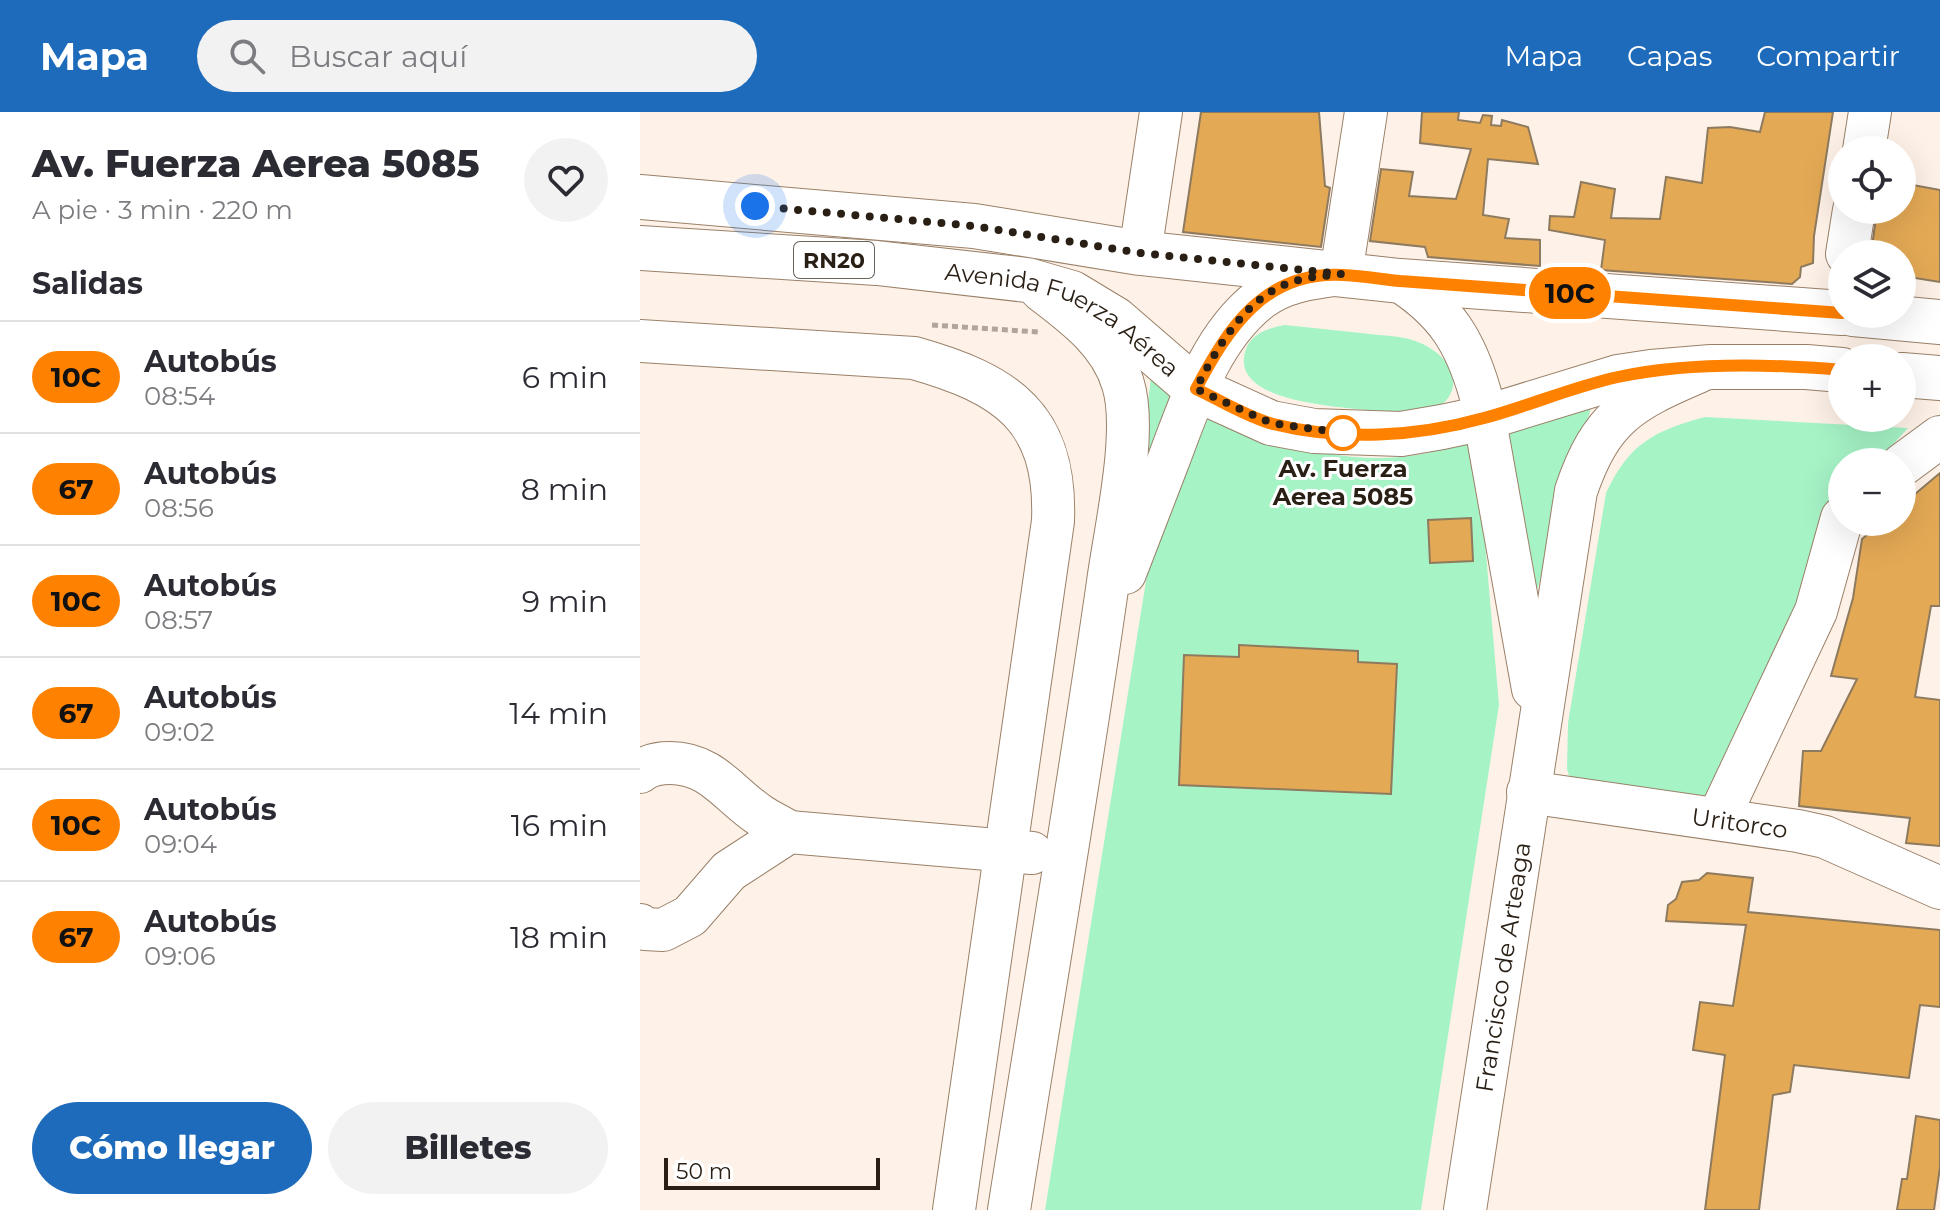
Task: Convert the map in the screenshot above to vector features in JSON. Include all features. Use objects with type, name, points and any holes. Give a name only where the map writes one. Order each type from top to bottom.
[{"type":"main road","name":"Avenida Fuerza Aérea","points":[[640,197],[974,226],[1140,253],[1400,281],[1828,306]]},
{"type":"main road","name":"Avenida Fuerza Aérea","points":[[640,248],[877,263],[1027,280],[1072,293],[1105,313],[1140,339],[1196,389],[1271,423],[1314,431],[1401,434],[1484,418],[1618,377],[1711,367],[1828,369]]},
{"type":"main road","name":"Avenida Fuerza Aérea","points":[[1916,318],[1940,322]]},
{"type":"main road","points":[[1916,376],[1940,378]]},
{"type":"street","points":[[1140,253],[1161,112]]},
{"type":"street","points":[[1099,641],[1196,389],[1229,333],[1261,298],[1301,279],[1341,274],[1366,112]]},
{"type":"street","points":[[1866,136],[1870,112]]},
{"type":"street","points":[[1009,1210],[1099,641],[1127,450],[1129,411],[1124,385],[1114,361],[1100,341],[1069,311],[1027,280]]},
{"type":"street","name":"Francisco de Arteaga","points":[[1400,281],[1432,304],[1456,334],[1473,370],[1538,722]]},
{"type":"street","points":[[640,341],[914,358],[951,369],[997,390],[1020,409],[1041,438],[1050,462],[1054,493],[1053,521],[954,1210]]},
{"type":"street","name":"Francisco de Arteaga","points":[[1465,1210],[1569,523],[1585,463],[1608,428],[1640,398],[1711,367]]},
{"type":"street","points":[[1916,455],[1940,437]]},
{"type":"street","points":[[1053,521],[1115,527]]},
{"type":"street","points":[[1718,819],[1816,611],[1837,536]]},
{"type":"street","points":[[640,772],[662,763],[680,763],[705,770],[761,816],[789,832],[1005,852],[1065,854]]},
{"type":"street","name":"Uritorco","points":[[1528,792],[1825,837],[1940,888]]},
{"type":"street","points":[[640,925],[645,929],[663,930],[690,916],[729,871],[789,832]]},
{"type":"green space","points":[[1285,325],[1395,336],[1418,342],[1445,360],[1451,371],[1451,394],[1431,411],[1413,416],[1395,416],[1309,403],[1267,390],[1252,380],[1244,366],[1246,349],[1257,335]]},
{"type":"green space","points":[[1151,377],[1183,396],[1136,501]]},
{"type":"green space","points":[[1591,408],[1535,597],[1508,424]]},
{"type":"green space","points":[[1705,417],[1828,424],[1828,432],[1904,432],[1890,448],[1828,448],[1828,532],[1704,798],[1572,786],[1567,769],[1568,723],[1606,493],[1634,451],[1671,428]]},
{"type":"green space","points":[[1208,419],[1308,449],[1374,458],[1441,450],[1476,437],[1499,705],[1421,1210],[1045,1210],[1154,531]]},
{"type":"building","points":[[1201,112],[1319,112],[1325,186],[1330,188],[1321,247],[1183,232]]},
{"type":"building","points":[[1422,112],[1459,112],[1458,120],[1480,123],[1483,115],[1492,116],[1491,125],[1501,126],[1502,120],[1528,127],[1538,164],[1488,159],[1483,215],[1509,219],[1505,238],[1540,240],[1540,266],[1428,257],[1425,247],[1370,241],[1381,169],[1413,172],[1409,196],[1456,199],[1471,149],[1420,143]]},
{"type":"building","points":[[1765,112],[1833,112],[1814,236],[1813,263],[1801,267],[1800,277],[1792,284],[1601,270],[1605,240],[1549,230],[1550,216],[1574,217],[1581,182],[1615,189],[1611,218],[1660,219],[1666,177],[1702,183],[1708,128],[1730,127],[1760,132]]},
{"type":"building","points":[[1916,186],[1940,190],[1940,282],[1916,278],[1916,240],[1873,240],[1875,224],[1916,224]]},
{"type":"building","points":[[1940,473],[1940,606],[1931,606],[1915,697],[1940,700],[1940,846],[1906,843],[1910,818],[1799,806],[1803,751],[1821,751],[1857,679],[1831,676],[1853,598],[1862,539],[1866,536],[1916,536],[1916,493]]},
{"type":"building","points":[[1471,518],[1473,561],[1430,563],[1428,520]]},
{"type":"building","points":[[1239,645],[1358,651],[1358,662],[1397,664],[1391,794],[1179,785],[1184,655],[1239,657]]},
{"type":"building","points":[[1707,873],[1753,878],[1748,912],[1940,930],[1940,1007],[1920,1005],[1909,1078],[1794,1065],[1790,1092],[1773,1095],[1759,1210],[1705,1210],[1725,1055],[1693,1050],[1700,1002],[1733,1006],[1746,925],[1666,921],[1668,905],[1676,899],[1682,882],[1699,880]]},
{"type":"building","points":[[1916,1116],[1940,1120],[1940,1167],[1934,1210],[1897,1210],[1902,1179],[1907,1179]]},
{"type":"bus line","name":"10C","points":[[1828,312],[1341,274],[1301,279],[1261,298],[1229,333],[1196,389],[1271,423],[1314,431],[1401,434],[1484,418],[1618,377],[1711,367],[1828,369]]},
{"type":"place","name":"Av. Fuerza Aerea 5085","points":[[1343,433]]},
{"type":"route","points":[[755,206],[974,226],[1140,253],[1341,274],[1301,279],[1261,298],[1229,333],[1196,389],[1271,423],[1343,433]]}]
